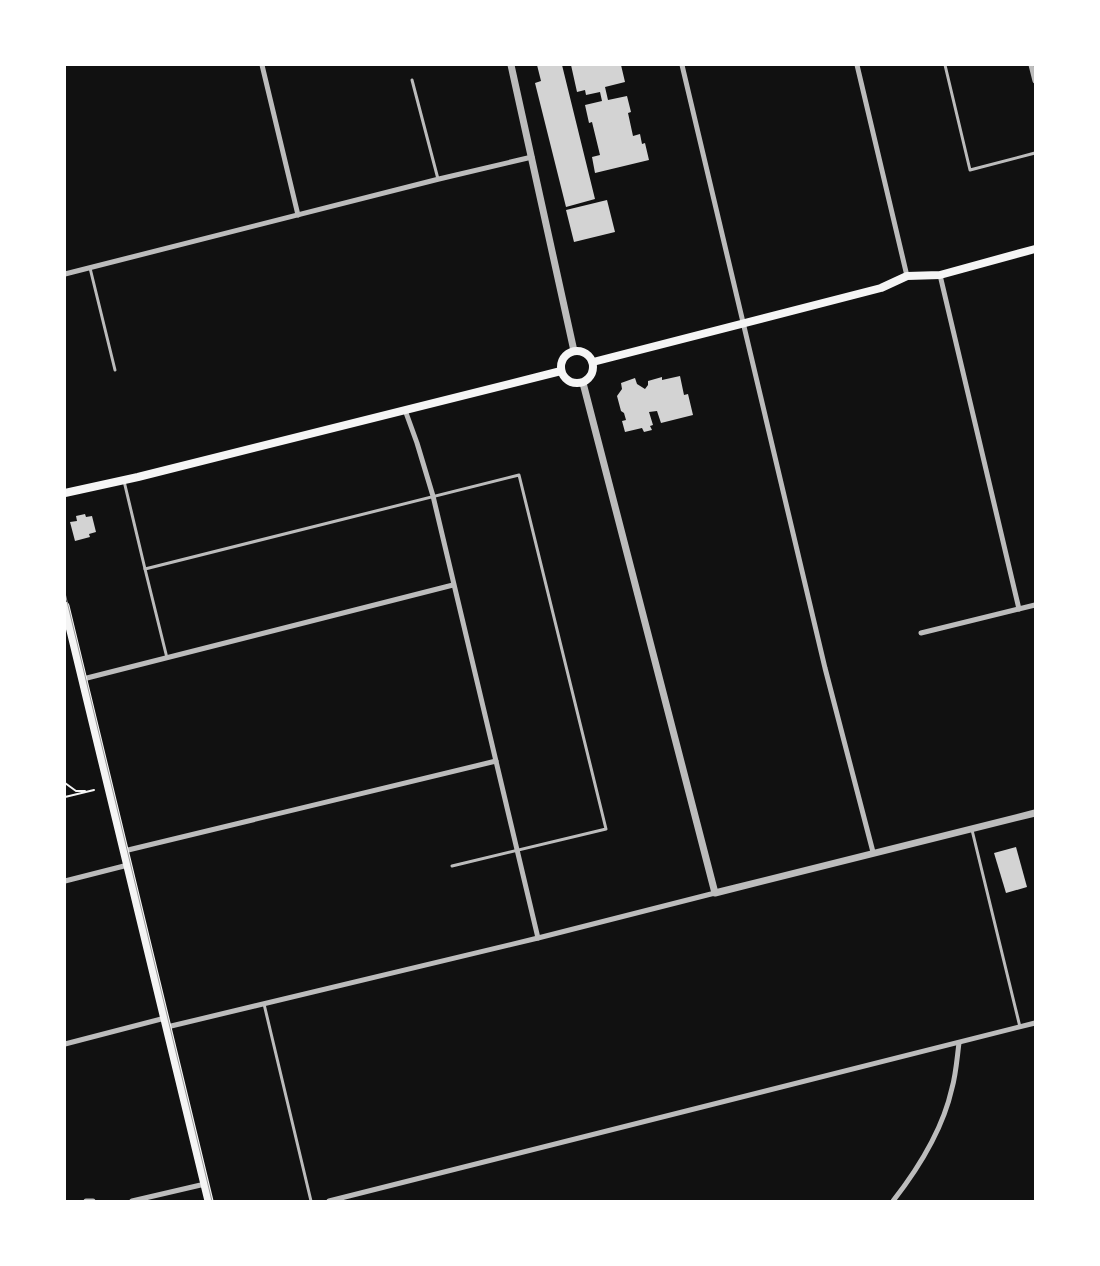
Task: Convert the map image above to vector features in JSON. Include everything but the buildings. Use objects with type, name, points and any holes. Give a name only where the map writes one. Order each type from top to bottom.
[{"type":"main road","points":[[593,362],[881,288],[907,276],[940,275],[1035,249]]},
{"type":"main road","points":[[574,351],[585,353],[593,362],[594,369],[592,376],[583,382],[575,384],[568,381],[561,371],[564,357],[574,351]]},
{"type":"main road","points":[[65,493],[561,371]]},
{"type":"main road","points":[[65,606],[209,1201]]},
{"type":"street","points":[[262,65],[298,215]]},
{"type":"street","points":[[511,65],[574,351]]},
{"type":"street","points":[[682,65],[825,668],[873,852]]},
{"type":"street","points":[[857,65],[907,276]]},
{"type":"street","points":[[1031,65],[1035,81]]},
{"type":"street","points":[[65,274],[439,179],[532,158]]},
{"type":"street","points":[[940,275],[1019,608]]},
{"type":"street","points":[[583,382],[715,892]]},
{"type":"street","points":[[405,410],[417,443],[432,496],[538,938]]},
{"type":"street","points":[[83,679],[453,585]]},
{"type":"street","points":[[921,633],[1035,604]]},
{"type":"street","points":[[124,851],[496,761]]},
{"type":"street","points":[[65,1044],[166,1023],[198,1020],[538,938],[873,852],[1035,814]]},
{"type":"street","points":[[65,880],[128,865]]},
{"type":"street","points":[[329,1201],[1035,1023]]},
{"type":"street","points":[[893,1201],[904,1186],[940,1124],[952,1089],[960,1042]]},
{"type":"street","points":[[132,1201],[205,1184]]},
{"type":"street","points":[[86,1201],[93,1201]]},
{"type":"lane","points":[[945,65],[970,170],[1035,153]]},
{"type":"lane","points":[[412,80],[439,179]]},
{"type":"lane","points":[[90,268],[115,370]]},
{"type":"lane","points":[[146,569],[519,475],[606,829],[452,866]]},
{"type":"lane","points":[[124,480],[167,658]]},
{"type":"lane","points":[[972,830],[1020,1027]]},
{"type":"lane","points":[[264,1004],[311,1201]]},
{"type":"path","points":[[65,783],[76,791],[94,790]]},
{"type":"path","points":[[65,797],[90,790]]},
{"type":"tram line","points":[[65,593],[212,1201]]}]
